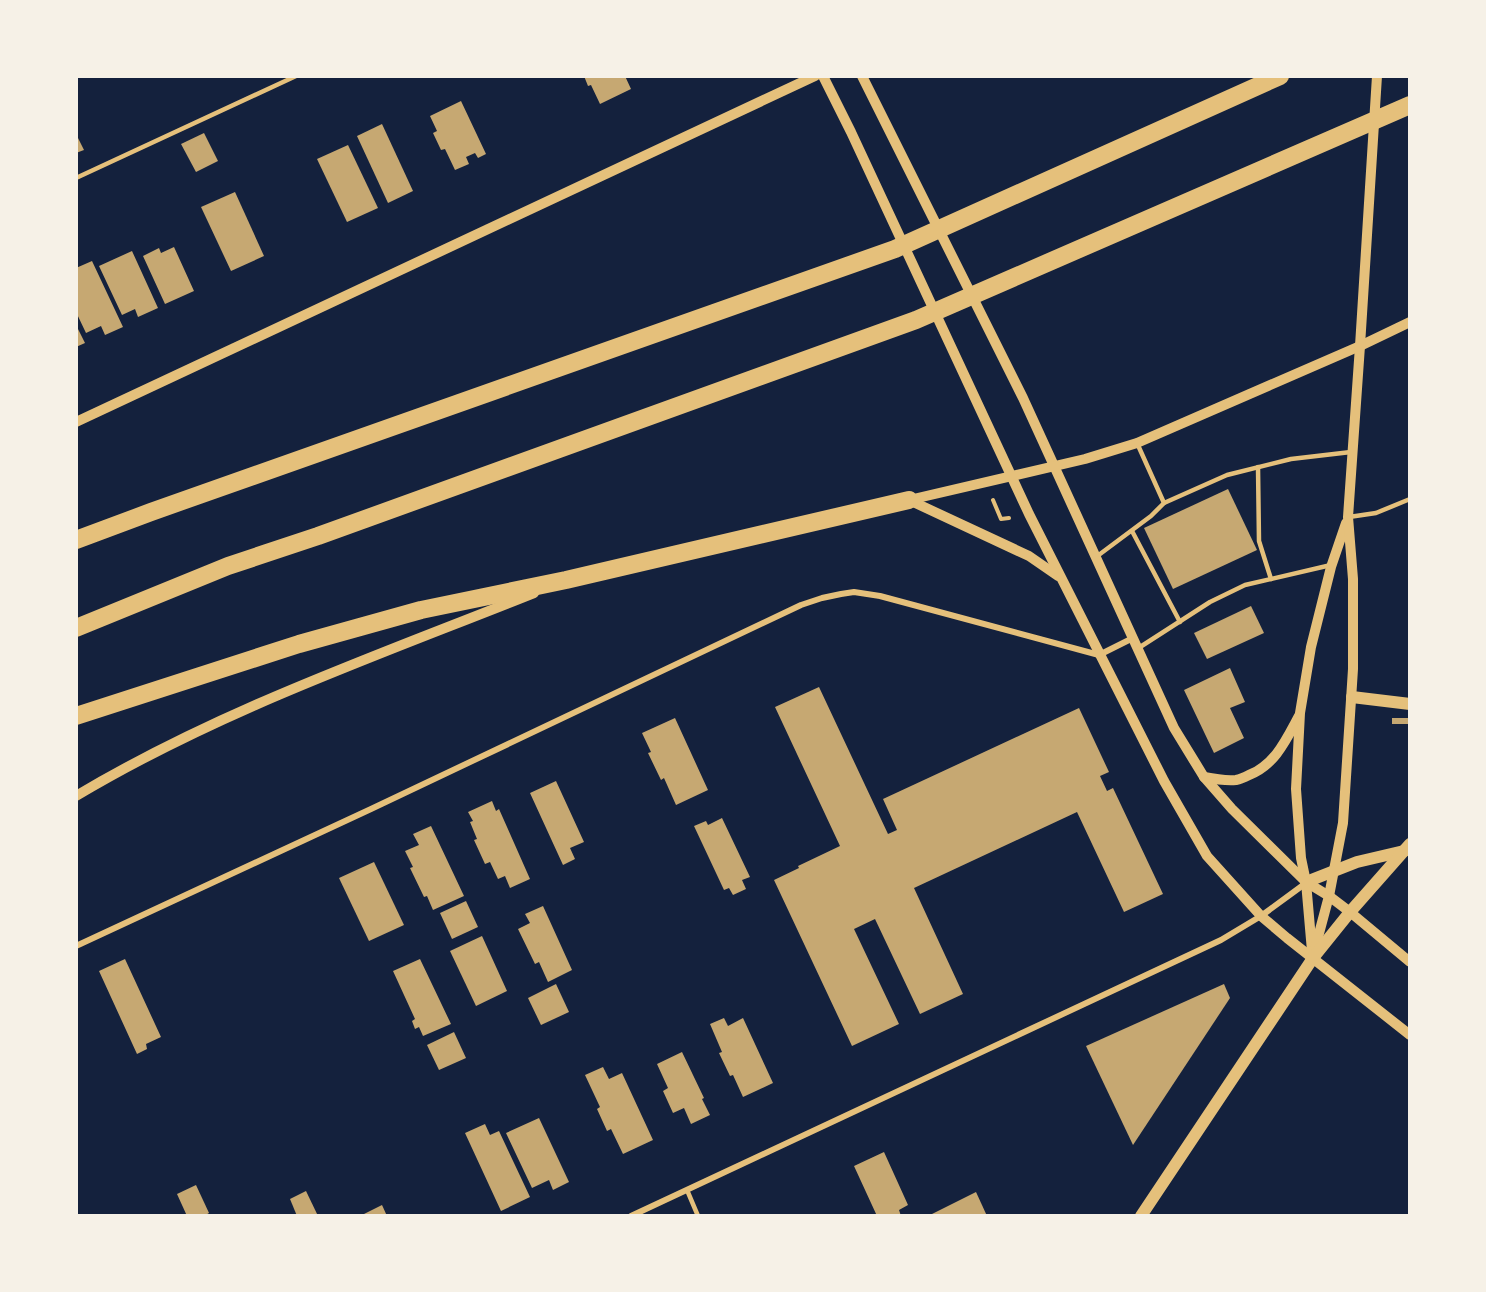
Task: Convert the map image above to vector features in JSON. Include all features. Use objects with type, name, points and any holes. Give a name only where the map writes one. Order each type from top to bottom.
[{"type":"highway","points":[[1256,87],[1274,76]]},
{"type":"highway","points":[[76,540],[895,249],[1280,76]]},
{"type":"highway","points":[[76,628],[228,566],[318,536],[916,320],[1410,105]]},
{"type":"highway","points":[[76,716],[299,644],[421,610],[566,580],[909,500]]},
{"type":"main road","points":[[1352,697],[1410,704]]},
{"type":"main road","points":[[1306,882],[1357,862],[1408,852]]},
{"type":"main road","points":[[1141,1215],[1313,958],[1350,912],[1408,852]]},
{"type":"street","points":[[76,422],[815,76]]},
{"type":"street","points":[[823,76],[1060,578],[1164,781],[1207,856],[1261,916],[1410,1035]]},
{"type":"street","points":[[862,76],[1023,398],[1174,728],[1204,777],[1232,809],[1306,882],[1350,912],[1410,962]]},
{"type":"street","points":[[1313,958],[1329,896],[1342,823],[1352,697],[1353,579],[1348,517],[1377,76]]},
{"type":"street","points":[[909,500],[1085,459],[1137,443],[1410,322]]},
{"type":"street","points":[[909,500],[1029,556],[1060,578]]},
{"type":"street","points":[[1313,958],[1306,882],[1301,858],[1296,789],[1300,713],[1311,647],[1332,565],[1348,517]]},
{"type":"street","points":[[76,796],[198,731],[279,694],[566,580]]},
{"type":"street","points":[[76,946],[801,605],[822,598],[854,592],[880,596],[1099,655],[1133,638]]},
{"type":"street","points":[[1204,777],[1240,780],[1267,765],[1280,751],[1300,713]]},
{"type":"street","points":[[631,1215],[1221,940],[1261,916],[1306,882]]},
{"type":"lane","points":[[76,178],[296,76]]},
{"type":"lane","points":[[1137,443],[1164,503]]},
{"type":"lane","points":[[1096,557],[1132,531],[1164,503],[1227,475],[1291,459],[1353,451]]},
{"type":"lane","points":[[1258,467],[1259,541],[1271,579]]},
{"type":"lane","points":[[1348,517],[1376,513],[1410,499]]},
{"type":"lane","points":[[1132,531],[1180,622]]},
{"type":"lane","points":[[1137,649],[1210,602],[1245,585],[1332,565]]},
{"type":"lane","points":[[687,1190],[698,1215]]},
{"type":"path","points":[[992,496],[1001,519],[1012,517]]},
{"type":"building","points":[[584,76],[625,76],[631,89],[600,104]]},
{"type":"building","points":[[461,101],[486,154],[478,158],[475,153],[466,157],[469,164],[455,170],[445,149],[441,150],[433,133],[437,131],[430,116]]},
{"type":"building","points":[[382,124],[413,191],[388,203],[357,136]]},
{"type":"building","points":[[204,133],[218,161],[196,172],[181,144]]},
{"type":"building","points":[[76,134],[84,150],[76,153]]},
{"type":"building","points":[[348,145],[378,208],[347,222],[317,159]]},
{"type":"building","points":[[235,192],[264,256],[231,271],[201,207]]},
{"type":"building","points":[[174,247],[194,291],[165,304],[143,256],[159,248],[161,253]]},
{"type":"building","points":[[132,251],[158,308],[138,317],[135,309],[122,315],[99,266]]},
{"type":"building","points":[[92,261],[123,327],[105,335],[101,326],[86,333],[76,312],[76,268]]},
{"type":"building","points":[[76,325],[85,343],[76,347]]},
{"type":"building","points":[[1228,489],[1257,550],[1173,589],[1144,528]]},
{"type":"building","points":[[1251,606],[1264,633],[1207,659],[1194,633]]},
{"type":"building","points":[[1230,668],[1245,702],[1230,708],[1244,738],[1214,753],[1184,690]]},
{"type":"building","points":[[819,687],[888,834],[897,830],[883,799],[1079,708],[1109,772],[1100,776],[1107,791],[1113,788],[1163,894],[1124,912],[1077,812],[914,888],[963,994],[920,1014],[875,919],[854,929],[899,1024],[852,1046],[774,880],[840,846],[775,707]]},
{"type":"building","points":[[675,718],[708,790],[676,805],[664,778],[661,780],[648,753],[651,752],[642,733]]},
{"type":"building","points":[[1392,718],[1410,718],[1410,724],[1392,724]]},
{"type":"building","points":[[556,781],[584,842],[570,848],[575,859],[563,865],[530,793]]},
{"type":"building","points":[[492,801],[496,811],[499,809],[530,879],[510,888],[505,876],[498,879],[490,862],[485,864],[474,840],[477,839],[470,822],[473,821],[468,812]]},
{"type":"building","points":[[722,818],[750,877],[742,880],[746,889],[733,895],[729,888],[724,890],[694,826],[706,821],[708,825]]},
{"type":"building","points":[[431,826],[464,896],[433,910],[410,868],[413,867],[405,851],[419,845],[413,834]]},
{"type":"building","points":[[374,862],[404,925],[369,941],[339,878]]},
{"type":"building","points":[[466,901],[478,927],[452,939],[440,913]]},
{"type":"building","points":[[543,906],[572,970],[548,982],[539,962],[535,964],[518,929],[530,923],[525,914]]},
{"type":"building","points":[[482,936],[507,991],[476,1006],[450,951]]},
{"type":"building","points":[[125,959],[161,1037],[146,1044],[147,1049],[137,1054],[99,971]]},
{"type":"building","points":[[420,959],[451,1024],[423,1036],[419,1027],[415,1029],[412,1021],[415,1019],[393,971]]},
{"type":"building","points":[[556,984],[569,1012],[541,1025],[528,998]]},
{"type":"building","points":[[1224,984],[1230,998],[1133,1145],[1086,1046]]},
{"type":"building","points":[[724,1018],[728,1026],[743,1018],[773,1083],[743,1097],[719,1053],[722,1052],[710,1024]]},
{"type":"building","points":[[454,1032],[466,1058],[439,1070],[427,1045]]},
{"type":"building","points":[[682,1052],[710,1115],[691,1124],[684,1108],[673,1113],[663,1091],[668,1088],[657,1064]]},
{"type":"building","points":[[603,1067],[609,1079],[622,1073],[653,1140],[623,1154],[611,1129],[607,1131],[597,1109],[600,1107],[585,1075]]},
{"type":"building","points":[[539,1118],[569,1182],[553,1190],[549,1180],[532,1188],[506,1133]]},
{"type":"building","points":[[485,1124],[490,1135],[499,1131],[530,1197],[501,1211],[465,1133]]},
{"type":"building","points":[[884,1152],[908,1205],[899,1210],[901,1216],[877,1216],[854,1166]]},
{"type":"building","points":[[196,1185],[209,1213],[204,1216],[187,1216],[177,1194]]},
{"type":"building","points":[[306,1191],[318,1216],[297,1216],[290,1199]]},
{"type":"building","points":[[976,1192],[987,1216],[928,1216]]},
{"type":"building","points":[[382,1205],[387,1216],[360,1216]]}]
